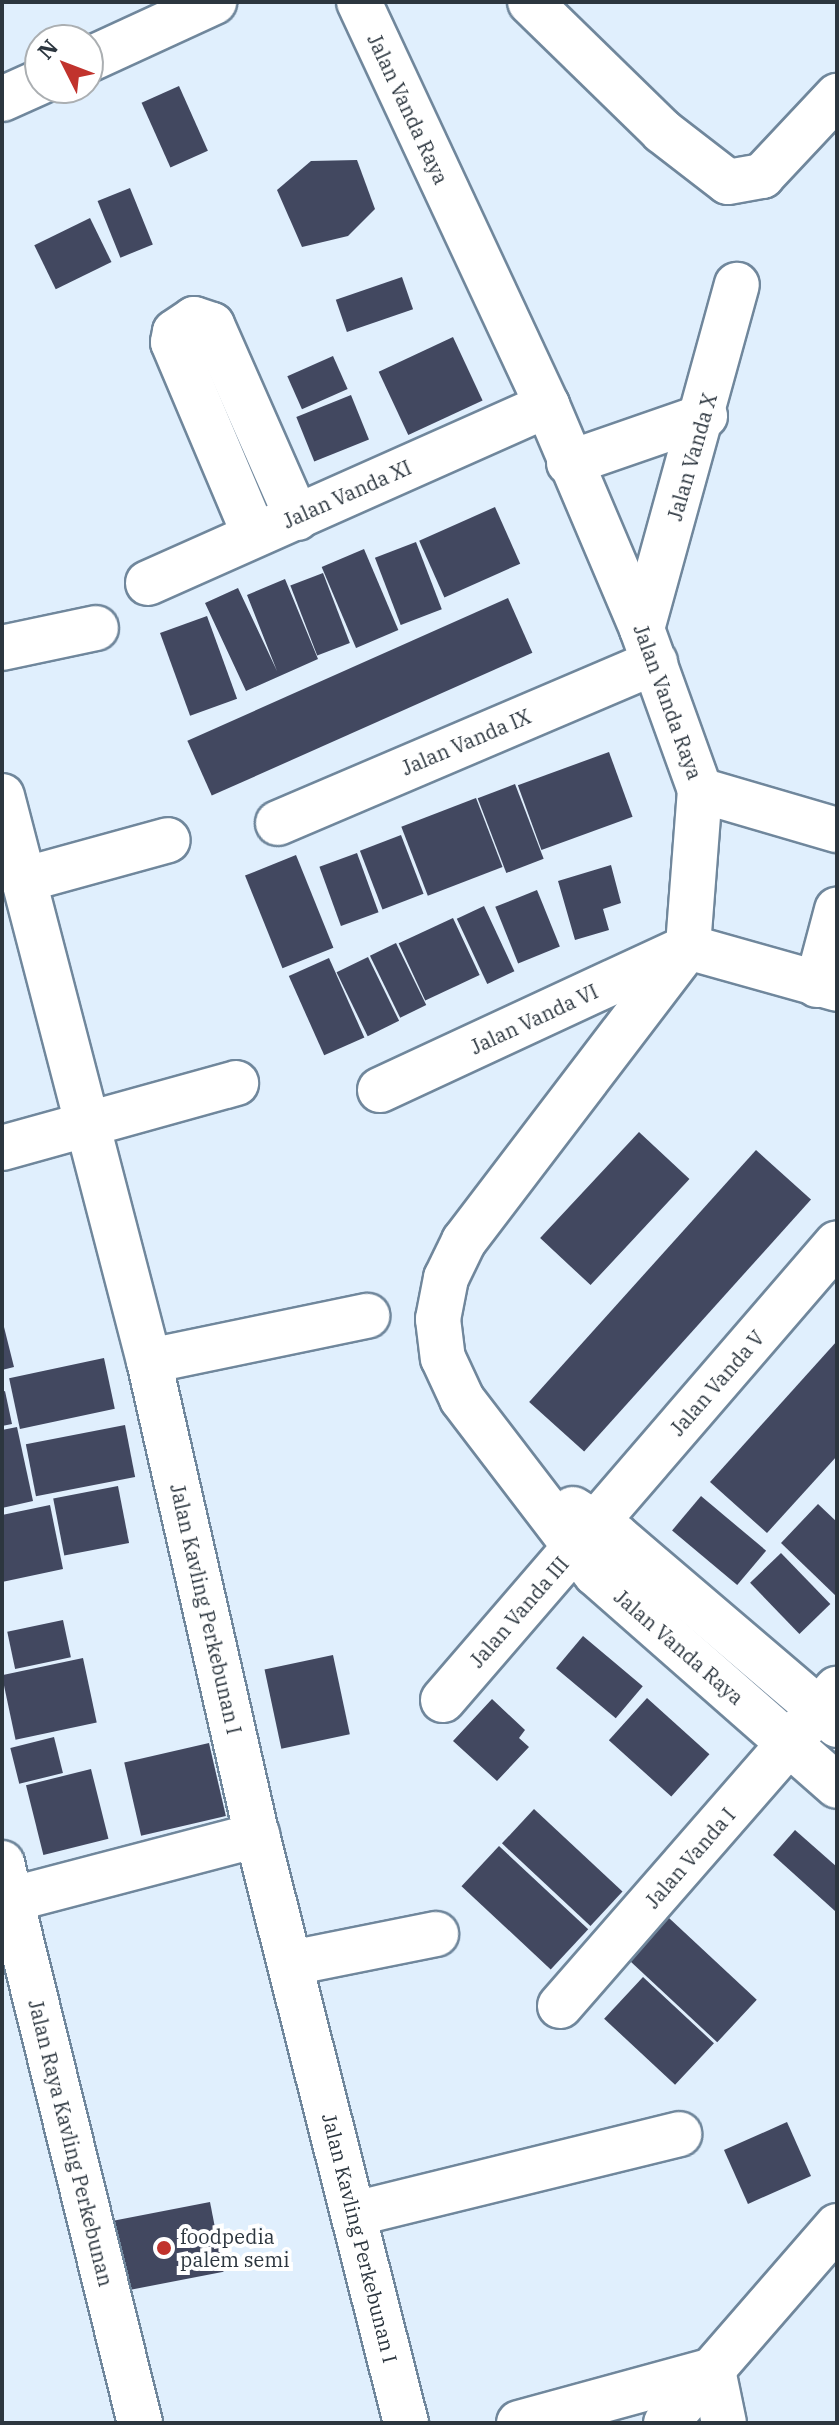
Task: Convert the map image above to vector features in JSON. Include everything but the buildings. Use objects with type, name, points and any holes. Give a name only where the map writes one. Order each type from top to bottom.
[{"type":"street","points":[[104,53],[214,2]]},
{"type":"street","name":"Jalan Vanda Raya","points":[[359,2],[547,405],[648,646],[700,790],[688,947],[464,1241],[446,1278],[438,1319],[443,1358],[462,1399],[538,1494],[585,1537],[791,1745],[837,1786]]},
{"type":"street","points":[[530,2],[662,131],[728,182],[762,176],[837,96]]},
{"type":"street","points":[[2,99],[24,89]]},
{"type":"street","name":"Jalan Vanda X","points":[[648,646],[737,285]]},
{"type":"street","points":[[254,534],[173,342],[175,332],[194,319],[212,325],[297,518]]},
{"type":"street","name":"Jalan Vanda XI","points":[[148,583],[547,405]]},
{"type":"street","points":[[569,463],[705,416]]},
{"type":"street","points":[[2,648],[96,628]]},
{"type":"street","name":"Jalan Vanda IX","points":[[278,823],[648,646]]},
{"type":"street","points":[[700,790],[837,830]]},
{"type":"street","name":"Jalan Kavling Perkebunan I","points":[[2,796],[85,1126],[149,1361],[257,1835],[406,2423]]},
{"type":"street","points":[[23,880],[168,840]]},
{"type":"street","points":[[688,947],[827,987],[837,910]]},
{"type":"street","name":"Jalan Vanda VI","points":[[380,1090],[688,947]]},
{"type":"street","points":[[2,1148],[236,1083]]},
{"type":"street","name":"Jalan Vanda V","points":[[585,1537],[837,1243]]},
{"type":"street","points":[[149,1361],[367,1316]]},
{"type":"street","name":"Jalan Vanda Raya","points":[[585,1537],[831,1708]]},
{"type":"street","name":"Jalan Vanda III","points":[[443,1700],[585,1537]]},
{"type":"street","name":"Jalan Vanda I","points":[[560,2006],[791,1745],[831,1708]]},
{"type":"street","points":[[5,1888],[257,1835]]},
{"type":"street","name":"Jalan Raya Kavling Perkebunan","points":[[5,1888],[140,2423]]},
{"type":"street","points":[[291,1963],[436,1934]]},
{"type":"street","points":[[354,2214],[679,2134]]},
{"type":"street","points":[[666,2423],[837,2226]]},
{"type":"street","points":[[519,2423],[713,2370]]},
{"type":"street","points":[[713,2370],[724,2423]]},
{"type":"place","name":"foodpedia palem semi","points":[[164,2248]]}]
